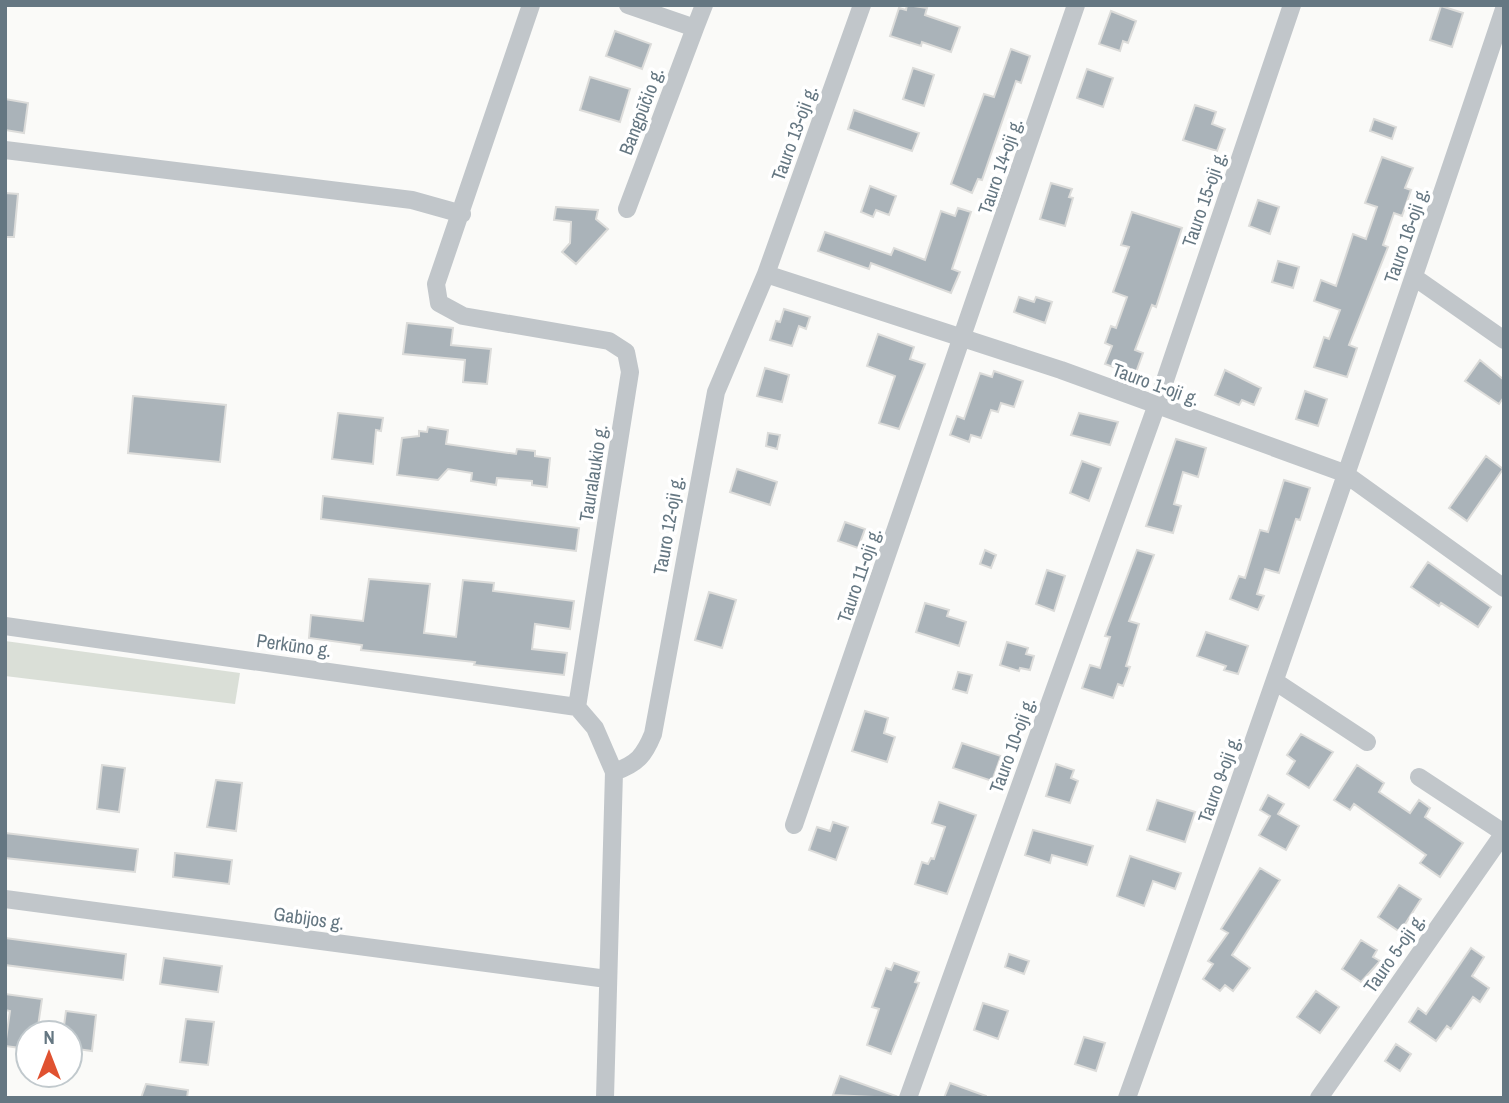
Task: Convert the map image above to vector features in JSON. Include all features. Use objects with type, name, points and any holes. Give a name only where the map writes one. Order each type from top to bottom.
[{"type":"street","name":"Tauralaukio g.","points":[[531,5],[436,284],[439,303],[463,316],[609,341],[626,352],[630,372],[577,706]]},
{"type":"street","points":[[628,5],[695,28]]},
{"type":"street","name":"Bangpūčio g.","points":[[627,209],[704,5]]},
{"type":"street","name":"Tauro 13-oji g.","points":[[766,274],[862,5]]},
{"type":"street","name":"Tauro 14-oji g.","points":[[963,339],[1076,5]]},
{"type":"street","name":"Tauro 15-oji g.","points":[[1156,407],[1293,5]]},
{"type":"street","name":"Tauro 16-oji g.","points":[[1344,473],[1414,277],[1504,9]]},
{"type":"street","points":[[5,150],[412,200],[462,214]]},
{"type":"street","name":"Tauro 1-oji g.","points":[[766,274],[1061,370],[1156,407],[1344,473],[1504,588]]},
{"type":"street","name":"Tauro 12-oji g.","points":[[614,772],[635,765],[646,752],[653,734],[716,392],[766,274]]},
{"type":"street","points":[[1414,277],[1504,340]]},
{"type":"street","name":"Tauro 11-oji g.","points":[[794,825],[963,339]]},
{"type":"street","name":"Tauro 10-oji g.","points":[[908,1098],[1156,407]]},
{"type":"street","name":"Tauro 9-oji g.","points":[[1127,1098],[1276,682],[1344,473]]},
{"type":"street","name":"Perkūno g.","points":[[5,625],[577,706]]},
{"type":"street","points":[[1276,682],[1367,742]]},
{"type":"street","points":[[577,706],[595,728],[614,772],[605,1098]]},
{"type":"street","points":[[1419,777],[1504,833]]},
{"type":"street","name":"Tauro 5-oji g.","points":[[1319,1098],[1504,833]]},
{"type":"street","name":"Gabijos g.","points":[[5,899],[607,979]]},
{"type":"shaded area","points":[[5,641],[240,673],[235,704],[5,676]]},
{"type":"building","points":[[907,5],[927,8],[925,15],[960,27],[951,52],[922,42],[921,46],[890,36],[899,8],[906,10]]},
{"type":"building","points":[[1441,6],[1463,13],[1452,47],[1430,40]]},
{"type":"building","points":[[1111,11],[1136,21],[1128,43],[1123,41],[1120,51],[1099,44]]},
{"type":"building","points":[[615,31],[651,44],[642,69],[606,56]]},
{"type":"building","points":[[1011,49],[1030,56],[1021,83],[1016,81],[982,180],[978,179],[972,193],[951,184],[984,94],[994,97]]},
{"type":"building","points":[[913,68],[934,75],[924,106],[903,99]]},
{"type":"building","points":[[1087,69],[1113,78],[1103,107],[1077,98]]},
{"type":"building","points":[[590,77],[630,89],[620,122],[580,110]]},
{"type":"building","points":[[5,99],[28,103],[24,133],[5,130]]},
{"type":"building","points":[[1195,105],[1216,112],[1212,124],[1225,129],[1217,151],[1183,140]]},
{"type":"building","points":[[854,110],[919,133],[912,151],[848,129]]},
{"type":"building","points":[[1374,119],[1396,127],[1392,139],[1370,131]]},
{"type":"building","points":[[1382,157],[1413,168],[1405,188],[1411,190],[1402,216],[1394,213],[1383,245],[1388,247],[1349,345],[1357,348],[1347,377],[1314,367],[1324,337],[1329,339],[1340,310],[1314,301],[1321,280],[1336,286],[1353,234],[1366,239],[1377,207],[1365,203]]},
{"type":"building","points":[[1051,183],[1072,189],[1069,197],[1073,198],[1065,226],[1040,219]]},
{"type":"building","points":[[870,186],[896,196],[889,215],[876,210],[873,217],[861,212]]},
{"type":"building","points":[[5,193],[18,194],[14,237],[5,237]]},
{"type":"building","points":[[1258,200],[1279,207],[1270,234],[1249,226]]},
{"type":"building","points":[[556,207],[598,210],[596,219],[608,229],[576,264],[562,252],[570,243],[571,222],[554,220]]},
{"type":"building","points":[[958,208],[971,212],[952,269],[960,272],[951,293],[871,263],[869,269],[818,251],[825,232],[891,255],[894,248],[925,260],[941,211],[955,216]]},
{"type":"building","points":[[1132,212],[1182,228],[1156,307],[1152,305],[1135,350],[1143,353],[1135,375],[1105,364],[1112,346],[1105,343],[1111,326],[1116,328],[1127,297],[1113,292],[1129,247],[1121,245]]},
{"type":"building","points":[[1278,261],[1299,267],[1293,288],[1272,282]]},
{"type":"building","points":[[1019,297],[1034,302],[1036,297],[1052,302],[1045,323],[1014,312]]},
{"type":"building","points":[[784,309],[810,317],[806,329],[799,326],[792,346],[770,340],[776,321],[780,322]]},
{"type":"building","points":[[407,323],[453,328],[451,345],[491,349],[487,384],[463,382],[465,360],[403,354]]},
{"type":"building","points":[[878,334],[914,347],[910,359],[925,364],[899,429],[879,423],[895,376],[867,366]]},
{"type":"building","points":[[1480,360],[1504,380],[1504,397],[1499,404],[1465,381]]},
{"type":"building","points":[[765,368],[789,375],[782,402],[757,396]]},
{"type":"building","points":[[1225,370],[1261,388],[1254,405],[1242,400],[1239,405],[1215,395]]},
{"type":"building","points":[[994,371],[1023,381],[1014,407],[1001,403],[998,412],[991,410],[981,438],[971,435],[969,442],[950,435],[957,416],[964,419],[980,373],[992,377]]},
{"type":"building","points":[[1305,391],[1327,399],[1318,426],[1296,419]]},
{"type":"building","points":[[133,396],[226,405],[220,462],[128,453]]},
{"type":"building","points":[[338,413],[383,418],[381,431],[376,430],[373,464],[332,459]]},
{"type":"building","points":[[1079,413],[1118,422],[1110,445],[1071,435]]},
{"type":"building","points":[[428,427],[448,430],[446,444],[516,454],[517,449],[535,451],[535,456],[550,458],[547,487],[532,485],[532,481],[497,478],[496,485],[471,481],[472,473],[448,469],[438,480],[397,475],[402,438],[419,436],[419,431],[427,432]]},
{"type":"building","points":[[768,433],[780,435],[777,449],[766,446]]},
{"type":"building","points":[[1176,439],[1206,448],[1198,477],[1183,472],[1174,504],[1181,506],[1173,533],[1146,526]]},
{"type":"building","points":[[1486,456],[1503,469],[1467,521],[1449,508]]},
{"type":"building","points":[[1082,461],[1101,468],[1089,501],[1070,493]]},
{"type":"building","points":[[737,469],[777,482],[770,505],[730,492]]},
{"type":"building","points":[[1284,480],[1310,488],[1300,520],[1296,519],[1279,573],[1265,569],[1257,594],[1264,596],[1258,610],[1230,599],[1239,576],[1245,578],[1260,530],[1268,532]]},
{"type":"building","points":[[323,496],[579,528],[576,551],[321,519]]},
{"type":"building","points":[[845,522],[865,529],[858,548],[838,541]]},
{"type":"building","points":[[985,550],[996,555],[991,568],[980,564]]},
{"type":"building","points":[[1137,550],[1154,555],[1129,621],[1139,624],[1126,666],[1130,667],[1123,686],[1118,684],[1113,698],[1082,688],[1090,665],[1100,668],[1110,637],[1105,636]]},
{"type":"building","points":[[1428,562],[1491,607],[1478,627],[1411,587]]},
{"type":"building","points":[[1047,570],[1065,576],[1054,611],[1036,604]]},
{"type":"building","points":[[369,579],[430,584],[424,633],[456,637],[463,580],[494,583],[493,591],[574,601],[570,629],[535,624],[532,649],[567,653],[564,675],[361,650],[362,645],[309,638],[311,615],[363,621]]},
{"type":"building","points":[[709,592],[736,600],[722,648],[695,640]]},
{"type":"building","points":[[925,603],[949,610],[947,616],[966,622],[959,646],[916,632]]},
{"type":"building","points":[[1206,632],[1248,646],[1238,674],[1224,670],[1226,666],[1197,656]]},
{"type":"building","points":[[1007,642],[1028,648],[1026,654],[1034,656],[1030,670],[1020,668],[1019,671],[1000,665]]},
{"type":"building","points":[[958,672],[972,675],[967,693],[953,689]]},
{"type":"building","points":[[865,711],[888,718],[884,733],[895,737],[887,762],[852,751]]},
{"type":"building","points":[[1301,734],[1333,752],[1309,788],[1287,774],[1295,761],[1287,755]]},
{"type":"building","points":[[962,743],[1001,756],[992,781],[953,768]]},
{"type":"building","points":[[1056,764],[1074,770],[1071,778],[1078,781],[1070,803],[1046,796]]},
{"type":"building","points":[[102,765],[125,768],[119,812],[97,809]]},
{"type":"building","points":[[1357,765],[1384,783],[1379,792],[1410,813],[1419,800],[1430,808],[1425,817],[1463,843],[1440,877],[1420,863],[1426,855],[1354,804],[1350,810],[1334,800]]},
{"type":"building","points":[[216,780],[242,783],[236,831],[207,827]]},
{"type":"building","points":[[1268,795],[1284,804],[1278,814],[1299,826],[1286,850],[1259,835],[1270,816],[1260,810]]},
{"type":"building","points":[[1157,800],[1195,812],[1185,842],[1147,830]]},
{"type":"building","points":[[939,802],[976,815],[947,894],[915,884],[922,862],[928,864],[931,858],[934,859],[945,827],[932,823]]},
{"type":"building","points":[[833,822],[848,827],[836,860],[809,850],[817,827],[830,831]]},
{"type":"building","points":[[1033,830],[1093,846],[1087,865],[1052,855],[1050,863],[1025,855]]},
{"type":"building","points":[[5,833],[138,849],[135,872],[5,858]]},
{"type":"building","points":[[175,853],[232,860],[229,884],[173,877]]},
{"type":"building","points":[[1130,856],[1181,873],[1175,889],[1153,881],[1144,906],[1117,896]]},
{"type":"building","points":[[1260,868],[1280,880],[1232,955],[1250,968],[1233,991],[1225,985],[1220,991],[1203,979],[1213,964],[1208,961],[1228,933],[1221,929]]},
{"type":"building","points":[[1399,885],[1421,899],[1400,932],[1378,917]]},
{"type":"building","points":[[5,938],[126,954],[123,980],[5,965]]},
{"type":"building","points":[[1361,940],[1377,950],[1373,957],[1380,961],[1361,982],[1342,969]]},
{"type":"building","points":[[1471,948],[1484,957],[1472,976],[1489,988],[1480,1002],[1473,997],[1451,1029],[1447,1026],[1436,1041],[1409,1022],[1418,1008],[1426,1014]]},
{"type":"building","points":[[1009,954],[1029,961],[1024,974],[1005,967]]},
{"type":"building","points":[[164,958],[222,966],[218,992],[160,984]]},
{"type":"building","points":[[894,963],[919,972],[915,982],[919,983],[891,1054],[867,1045],[879,1009],[872,1007],[886,968],[891,970]]},
{"type":"building","points":[[1316,991],[1339,1007],[1320,1033],[1297,1017]]},
{"type":"building","points":[[5,994],[42,999],[39,1019],[14,1019],[14,1047],[5,1046],[10,1011],[5,1010]]},
{"type":"building","points":[[983,1003],[1008,1011],[998,1039],[974,1030]]},
{"type":"building","points":[[66,1011],[96,1015],[92,1051],[84,1050],[84,1019],[65,1019]]},
{"type":"building","points":[[186,1019],[214,1022],[208,1065],[180,1062]]},
{"type":"building","points":[[1084,1037],[1105,1043],[1096,1071],[1075,1064]]},
{"type":"building","points":[[1396,1044],[1411,1054],[1400,1071],[1385,1061]]},
{"type":"building","points":[[840,1076],[896,1096],[833,1095]]},
{"type":"building","points":[[950,1083],[986,1096],[986,1098],[944,1098]]},
{"type":"building","points":[[146,1084],[188,1090],[187,1098],[141,1098]]}]
